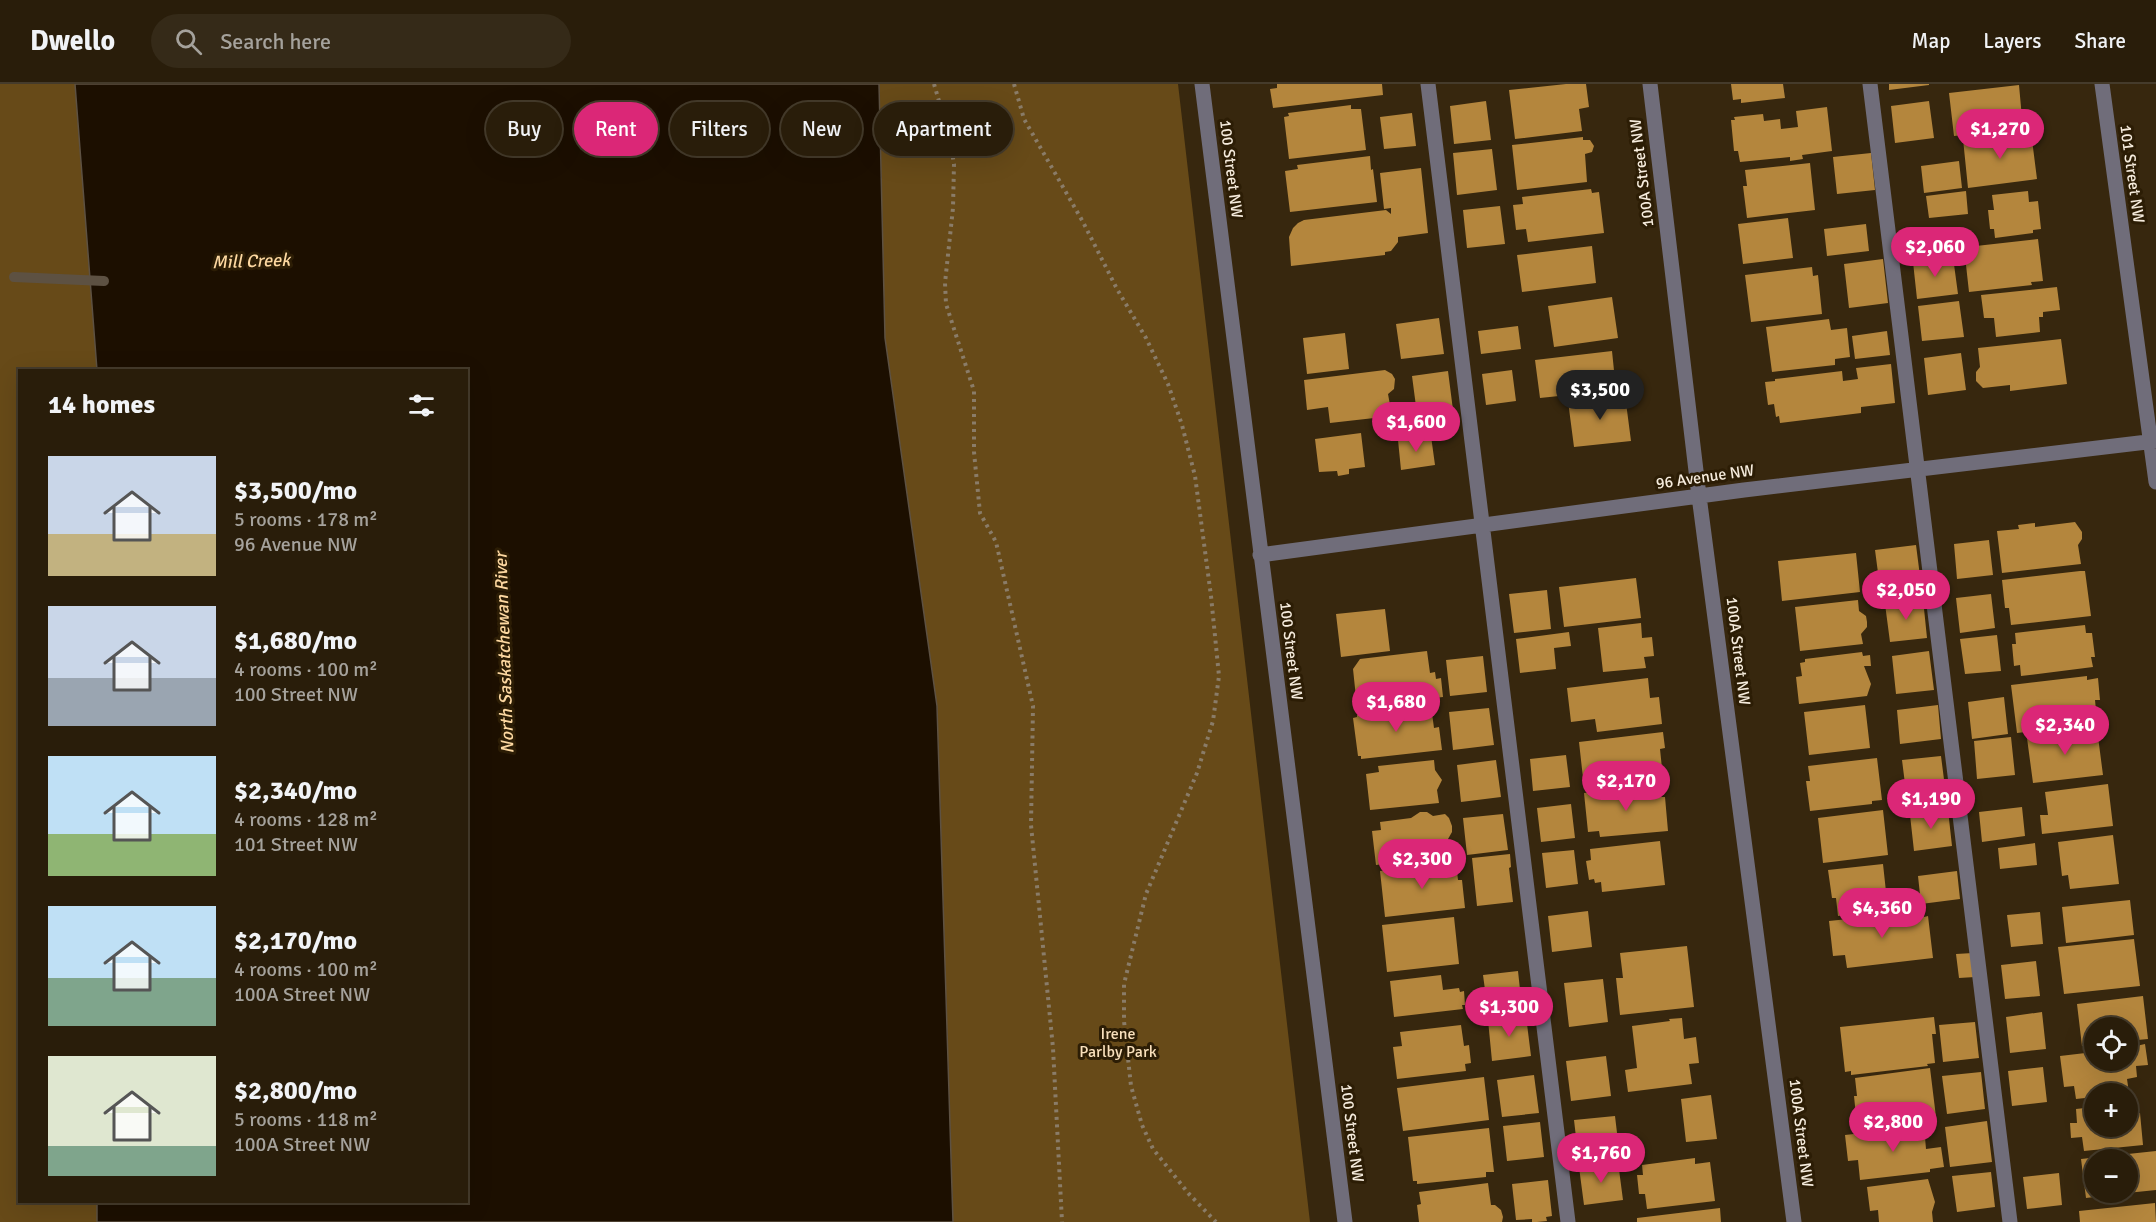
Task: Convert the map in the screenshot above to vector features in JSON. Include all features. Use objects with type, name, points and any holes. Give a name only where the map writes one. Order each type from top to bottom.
[{"type":"street","name":"100 Street NW","points":[[1202,84],[1345,1222]]},
{"type":"street","points":[[1428,84],[1568,1222]]},
{"type":"street","name":"100A Street NW","points":[[1650,84],[1699,496],[1794,1222]]},
{"type":"street","points":[[1870,84],[2010,1222]]},
{"type":"street","name":"101 Street NW","points":[[2102,84],[2153,441],[2156,482]]},
{"type":"street","name":"96 Avenue NW","points":[[1260,555],[1917,468],[2153,441]]},
{"type":"path","points":[[934,84],[949,135],[954,164],[953,208],[945,283],[946,304],[974,391],[974,452],[980,513],[996,542],[1033,706],[1031,825],[1053,1048],[1062,1222]]},
{"type":"path","points":[[1014,84],[1024,119],[1146,338],[1182,425],[1195,476],[1209,574],[1219,676],[1215,710],[1197,773],[1146,894],[1124,984],[1124,1021],[1131,1086],[1142,1125],[1153,1149],[1189,1194],[1216,1222]]},
{"type":"green space","points":[[0,84],[75,84],[97,369],[18,369],[18,1203],[97,1203],[97,1222],[0,1222]]},
{"type":"green space","name":"Irene Parlby Park","points":[[879,84],[1178,84],[1310,1222],[953,1222],[937,706],[885,338],[881,156],[1013,156],[1013,102],[879,102]]},
{"type":"water","name":"North Saskatchewan River","points":[[75,84],[879,84],[879,102],[874,102],[874,156],[881,156],[885,338],[937,706],[953,1222],[97,1222],[97,1203],[468,1203],[468,369],[97,369]]},
{"type":"building","points":[[1277,84],[1382,84],[1383,95],[1273,108],[1270,89],[1277,88]]},
{"type":"building","points":[[1586,84],[1589,107],[1579,109],[1582,131],[1515,139],[1509,90]]},
{"type":"building","points":[[1731,84],[1783,84],[1785,98],[1741,103],[1741,99],[1733,100]]},
{"type":"building","points":[[1889,84],[1929,84],[1929,85],[1889,90]]},
{"type":"building","points":[[2019,85],[2023,129],[1954,136],[1949,93]]},
{"type":"building","points":[[1486,101],[1491,140],[1454,144],[1450,106]]},
{"type":"building","points":[[1929,101],[1934,138],[1895,143],[1891,106]]},
{"type":"building","points":[[1351,105],[1351,109],[1361,109],[1366,150],[1289,159],[1284,117],[1289,116],[1288,113]]},
{"type":"building","points":[[1827,107],[1832,151],[1802,155],[1803,159],[1790,161],[1790,157],[1740,162],[1738,151],[1734,151],[1731,120],[1735,120],[1734,117],[1763,114],[1764,121],[1780,119],[1781,129],[1798,127],[1796,111]]},
{"type":"building","points":[[1412,113],[1416,146],[1384,149],[1380,117]]},
{"type":"building","points":[[2031,132],[2037,179],[1968,188],[1963,139]]},
{"type":"building","points":[[1583,137],[1583,140],[1590,140],[1594,146],[1592,152],[1585,154],[1587,182],[1517,190],[1512,145]]},
{"type":"building","points":[[1492,149],[1497,190],[1457,195],[1453,153]]},
{"type":"building","points":[[1871,153],[1875,190],[1837,194],[1833,157]]},
{"type":"building","points":[[1370,156],[1377,202],[1290,212],[1285,171],[1298,169],[1297,165]]},
{"type":"building","points":[[1959,161],[1962,188],[1924,193],[1921,166]]},
{"type":"building","points":[[1810,163],[1815,210],[1747,218],[1743,186],[1747,186],[1745,170]]},
{"type":"building","points":[[1421,168],[1428,233],[1398,237],[1398,242],[1391,251],[1385,252],[1385,255],[1291,266],[1289,237],[1298,223],[1304,220],[1386,210],[1391,214],[1391,208],[1384,209],[1380,173]]},
{"type":"building","points":[[1591,189],[1592,193],[1599,192],[1604,233],[1528,242],[1526,229],[1516,230],[1513,205],[1523,204],[1522,197]]},
{"type":"building","points":[[1966,191],[1968,214],[1929,218],[1926,196]]},
{"type":"building","points":[[2028,191],[2029,202],[2038,201],[2041,229],[2033,230],[2033,233],[1995,238],[1994,229],[1990,229],[1988,210],[1994,210],[1992,195]]},
{"type":"building","points":[[1500,206],[1505,244],[1467,248],[1463,210]]},
{"type":"building","points":[[1788,218],[1793,258],[1743,264],[1738,224]]},
{"type":"building","points":[[1866,224],[1869,251],[1827,256],[1824,229]]},
{"type":"building","points":[[2038,239],[2043,281],[2031,282],[2032,285],[1969,292],[1965,256],[1977,255],[1976,246]]},
{"type":"building","points":[[1592,246],[1596,283],[1522,292],[1517,255]]},
{"type":"building","points":[[1953,257],[1958,294],[1917,299],[1913,262]]},
{"type":"building","points":[[1883,259],[1888,303],[1849,308],[1844,264]]},
{"type":"building","points":[[1812,267],[1813,276],[1818,275],[1822,314],[1751,322],[1745,275]]},
{"type":"building","points":[[2057,287],[2060,310],[2043,312],[2043,317],[2039,317],[2040,332],[1996,337],[1994,318],[1984,318],[1981,295]]},
{"type":"building","points":[[1612,297],[1618,338],[1554,347],[1548,306]]},
{"type":"building","points":[[1959,301],[1964,337],[1922,341],[1918,306]]},
{"type":"building","points":[[1439,318],[1444,354],[1401,359],[1396,324]]},
{"type":"building","points":[[1829,319],[1831,330],[1847,328],[1850,357],[1835,359],[1835,365],[1772,372],[1766,327]]},
{"type":"building","points":[[1518,326],[1521,349],[1481,354],[1478,331]]},
{"type":"building","points":[[1887,331],[1890,355],[1855,359],[1852,336]]},
{"type":"building","points":[[1345,333],[1349,369],[1307,374],[1303,338]]},
{"type":"building","points":[[2061,339],[2067,384],[2010,391],[2010,385],[1983,388],[1976,381],[1976,372],[1980,367],[1978,348]]},
{"type":"building","points":[[1612,351],[1616,390],[1540,398],[1535,360]]},
{"type":"building","points":[[1961,353],[1966,390],[1928,395],[1924,358]]},
{"type":"building","points":[[1891,364],[1895,403],[1861,407],[1861,413],[1780,423],[1779,416],[1776,417],[1774,404],[1768,405],[1765,382],[1842,371],[1843,381],[1858,379],[1856,368]]},
{"type":"building","points":[[1385,370],[1395,379],[1394,389],[1388,394],[1392,416],[1330,423],[1328,407],[1307,410],[1304,380]]},
{"type":"building","points":[[1512,370],[1516,401],[1486,405],[1482,374]]},
{"type":"building","points":[[1448,371],[1453,410],[1417,414],[1412,376]]},
{"type":"building","points":[[1625,395],[1631,441],[1574,447],[1568,401]]},
{"type":"building","points":[[1361,433],[1365,467],[1349,469],[1349,474],[1338,476],[1337,471],[1319,472],[1315,439]]},
{"type":"building","points":[[1431,436],[1435,465],[1401,470],[1398,440]]},
{"type":"building","points":[[2075,522],[2082,532],[2082,539],[2078,545],[2081,564],[2002,573],[1997,531],[2019,529],[2018,525],[2035,523],[2035,527]]},
{"type":"building","points":[[1989,540],[1993,575],[1957,579],[1954,544]]},
{"type":"building","points":[[1916,545],[1921,584],[1880,588],[1875,550]]},
{"type":"building","points":[[1856,553],[1860,592],[1782,601],[1778,561]]},
{"type":"building","points":[[2085,571],[2091,616],[2011,625],[2009,608],[2005,608],[2002,580]]},
{"type":"building","points":[[1636,578],[1641,618],[1564,627],[1559,587]]},
{"type":"building","points":[[1547,590],[1551,629],[1514,633],[1509,594]]},
{"type":"building","points":[[1991,594],[1995,628],[1960,633],[1956,598]]},
{"type":"building","points":[[1923,599],[1927,638],[1890,642],[1885,604]]},
{"type":"building","points":[[1858,600],[1859,611],[1866,616],[1867,622],[1867,627],[1861,634],[1863,644],[1800,651],[1795,607]]},
{"type":"building","points":[[1385,609],[1390,651],[1341,657],[1336,614]]},
{"type":"building","points":[[1641,623],[1642,638],[1652,637],[1654,656],[1644,657],[1646,668],[1603,672],[1598,628]]},
{"type":"building","points":[[2085,625],[2086,633],[2092,633],[2095,657],[2091,657],[2093,667],[2021,676],[2020,665],[2014,666],[2012,644],[2016,644],[2015,633]]},
{"type":"building","points":[[1569,632],[1571,646],[1554,648],[1556,669],[1520,673],[1516,639]]},
{"type":"building","points":[[1997,635],[2001,671],[1965,674],[1960,639]]},
{"type":"building","points":[[1427,651],[1430,673],[1435,672],[1436,679],[1441,678],[1443,697],[1357,707],[1353,669],[1360,659]]},
{"type":"building","points":[[1929,651],[1934,690],[1896,694],[1892,656]]},
{"type":"building","points":[[1862,652],[1863,656],[1870,655],[1871,666],[1864,666],[1871,684],[1867,696],[1799,704],[1796,677],[1802,676],[1800,663],[1805,662],[1805,659]]},
{"type":"building","points":[[1483,656],[1487,692],[1450,696],[1446,660]]},
{"type":"building","points":[[2087,676],[2087,680],[2098,678],[2100,700],[2095,700],[2097,720],[2092,721],[2092,724],[2017,733],[2011,685]]},
{"type":"building","points":[[1648,678],[1650,698],[1659,697],[1662,724],[1597,732],[1595,719],[1571,722],[1567,688]]},
{"type":"building","points":[[2004,697],[2008,734],[1972,739],[1968,702]]},
{"type":"building","points":[[1865,705],[1870,748],[1809,755],[1804,712]]},
{"type":"building","points":[[1938,705],[1941,739],[1900,744],[1897,710]]},
{"type":"building","points":[[1431,706],[1434,728],[1439,727],[1442,750],[1361,759],[1361,756],[1358,756],[1353,718],[1357,715]]},
{"type":"building","points":[[1489,708],[1494,745],[1453,750],[1449,712]]},
{"type":"building","points":[[2097,729],[2103,775],[2033,783],[2027,738]]},
{"type":"building","points":[[1663,732],[1665,748],[1660,749],[1663,778],[1584,787],[1579,742]]},
{"type":"building","points":[[2011,737],[2015,775],[1977,779],[1974,741]]},
{"type":"building","points":[[1566,755],[1570,787],[1533,791],[1530,759]]},
{"type":"building","points":[[1941,756],[1946,795],[1907,800],[1902,760]]},
{"type":"building","points":[[1877,758],[1882,800],[1872,801],[1872,804],[1810,811],[1806,781],[1810,781],[1808,766]]},
{"type":"building","points":[[1434,760],[1435,770],[1442,780],[1437,790],[1439,803],[1370,810],[1366,774],[1379,772],[1378,766]]},
{"type":"building","points":[[1496,760],[1501,797],[1461,802],[1457,765]]},
{"type":"building","points":[[2108,784],[2113,826],[2042,834],[2040,815],[2048,815],[2045,792]]},
{"type":"building","points":[[1653,786],[1654,797],[1665,797],[1668,831],[1600,837],[1599,831],[1588,832],[1584,793]]},
{"type":"building","points":[[1571,804],[1575,838],[1541,842],[1537,808]]},
{"type":"building","points":[[2022,807],[2025,836],[1982,842],[1979,812]]},
{"type":"building","points":[[1883,810],[1888,855],[1823,863],[1818,818]]},
{"type":"building","points":[[1948,810],[1952,846],[1914,851],[1910,815]]},
{"type":"building","points":[[1420,812],[1427,812],[1433,816],[1445,814],[1449,818],[1452,826],[1448,839],[1450,853],[1445,853],[1446,857],[1376,865],[1372,831],[1381,830],[1380,822],[1411,818]]},
{"type":"building","points":[[1503,814],[1508,850],[1467,855],[1463,818]]},
{"type":"building","points":[[2113,835],[2119,884],[2070,889],[2068,875],[2062,876],[2058,842]]},
{"type":"building","points":[[1660,841],[1665,885],[1602,892],[1601,882],[1595,883],[1594,879],[1589,880],[1586,861],[1591,860],[1590,849]]},
{"type":"building","points":[[2035,843],[2037,865],[2000,869],[1998,848]]},
{"type":"building","points":[[1574,850],[1578,884],[1546,888],[1542,853]]},
{"type":"building","points":[[1510,854],[1511,867],[1509,868],[1513,902],[1477,906],[1472,858]]},
{"type":"building","points":[[1456,863],[1458,880],[1462,880],[1465,908],[1385,917],[1380,871]]},
{"type":"building","points":[[1883,864],[1888,910],[1838,916],[1836,898],[1832,898],[1828,870]]},
{"type":"building","points":[[1957,871],[1960,899],[1921,904],[1918,876]]},
{"type":"building","points":[[2130,900],[2134,935],[2066,943],[2062,907]]},
{"type":"building","points":[[1588,911],[1592,947],[1552,952],[1548,916]]},
{"type":"building","points":[[1924,911],[1924,917],[1928,916],[1933,958],[1847,968],[1845,955],[1833,956],[1829,921]]},
{"type":"building","points":[[2040,912],[2043,944],[2011,947],[2007,915]]},
{"type":"building","points":[[1454,917],[1459,964],[1387,972],[1382,925]]},
{"type":"building","points":[[2134,939],[2140,986],[2064,994],[2058,947]]},
{"type":"building","points":[[1687,946],[1694,1007],[1620,1015],[1616,978],[1623,978],[1620,953]]},
{"type":"building","points":[[1973,953],[1975,977],[1959,978],[1956,954]]},
{"type":"building","points":[[2036,961],[2040,996],[2005,999],[2001,965]]},
{"type":"building","points":[[1518,971],[1522,1008],[1488,1012],[1483,975]]},
{"type":"building","points":[[1441,975],[1443,990],[1459,988],[1460,992],[1464,991],[1463,1009],[1394,1017],[1390,981]]},
{"type":"building","points":[[1603,979],[1608,1022],[1569,1027],[1564,983]]},
{"type":"building","points":[[2143,996],[2148,1039],[2138,1040],[2138,1017],[2084,1017],[2084,1046],[2082,1046],[2077,1004]]},
{"type":"building","points":[[2042,1012],[2046,1049],[2010,1053],[2006,1017]]},
{"type":"building","points":[[1526,1016],[1531,1056],[1492,1061],[1488,1020]]},
{"type":"building","points":[[1934,1017],[1936,1034],[1932,1034],[1935,1063],[1927,1064],[1928,1066],[1851,1075],[1851,1071],[1845,1072],[1840,1027]]},
{"type":"building","points":[[1682,1018],[1684,1039],[1696,1037],[1699,1063],[1689,1064],[1692,1084],[1628,1092],[1625,1070],[1637,1068],[1632,1026]]},
{"type":"building","points":[[1975,1022],[1979,1058],[1943,1062],[1939,1025]]},
{"type":"building","points":[[1461,1025],[1464,1046],[1469,1045],[1471,1063],[1465,1064],[1466,1071],[1397,1079],[1393,1047],[1402,1046],[1400,1032]]},
{"type":"building","points":[[2145,1044],[2148,1065],[2138,1066],[2138,1046]]},
{"type":"building","points":[[2084,1053],[2084,1071],[2136,1071],[2137,1077],[2127,1079],[2128,1083],[2084,1083],[2084,1098],[2076,1099],[2074,1086],[2064,1087],[2060,1056]]},
{"type":"building","points":[[1606,1056],[1611,1096],[1571,1101],[1566,1061]]},
{"type":"building","points":[[2043,1067],[2047,1102],[2012,1106],[2008,1071]]},
{"type":"building","points":[[1930,1068],[1936,1117],[1857,1126],[1855,1078]]},
{"type":"building","points":[[1981,1072],[1985,1109],[1947,1114],[1942,1076]]},
{"type":"building","points":[[1534,1075],[1539,1113],[1502,1117],[1497,1080]]},
{"type":"building","points":[[1484,1077],[1489,1120],[1403,1131],[1397,1088]]},
{"type":"building","points":[[1711,1095],[1717,1139],[1686,1142],[1681,1099]]},
{"type":"building","points":[[2084,1108],[2084,1137],[2138,1137],[2138,1113],[2140,1113],[2143,1145],[2084,1149],[2084,1151],[2082,1137],[2071,1138],[2070,1123],[2077,1123],[2076,1109]]},
{"type":"building","points":[[1615,1116],[1620,1158],[1579,1163],[1574,1120]]},
{"type":"building","points":[[1987,1121],[1992,1162],[1950,1167],[1945,1127]]},
{"type":"building","points":[[1540,1122],[1544,1157],[1507,1161],[1503,1126]]},
{"type":"building","points":[[1924,1126],[1926,1149],[1941,1147],[1944,1167],[1930,1169],[1930,1172],[1860,1180],[1858,1160],[1848,1161],[1845,1135]]},
{"type":"building","points":[[1489,1128],[1494,1172],[1486,1172],[1486,1177],[1417,1184],[1417,1181],[1413,1181],[1408,1137]]},
{"type":"building","points":[[2156,1151],[2156,1190],[2138,1192],[2138,1153]]},
{"type":"building","points":[[1695,1158],[1695,1164],[1710,1162],[1715,1201],[1647,1209],[1645,1194],[1639,1194],[1637,1175],[1643,1175],[1642,1165]]},
{"type":"building","points":[[2081,1159],[2084,1159],[2084,1182]]},
{"type":"building","points":[[1618,1162],[1623,1200],[1584,1205],[1579,1167]]},
{"type":"building","points":[[1991,1172],[1995,1207],[1957,1212],[1952,1176]]},
{"type":"building","points":[[2059,1173],[2062,1205],[2027,1209],[2023,1177]]},
{"type":"building","points":[[1928,1179],[1935,1202],[1932,1212],[1933,1222],[1879,1222],[1878,1210],[1870,1211],[1867,1187]]},
{"type":"building","points":[[1548,1180],[1552,1216],[1546,1217],[1547,1221],[1516,1220],[1512,1184]]},
{"type":"building","points":[[1488,1183],[1491,1205],[1501,1210],[1502,1222],[1419,1222],[1417,1205],[1421,1204],[1419,1192]]},
{"type":"building","points":[[2155,1203],[2156,1222],[2080,1222],[2079,1211]]},
{"type":"building","points":[[1720,1208],[1721,1222],[1637,1222],[1637,1218]]},
{"type":"waterway","name":"Mill Creek","points":[[14,277],[104,281]]}]
